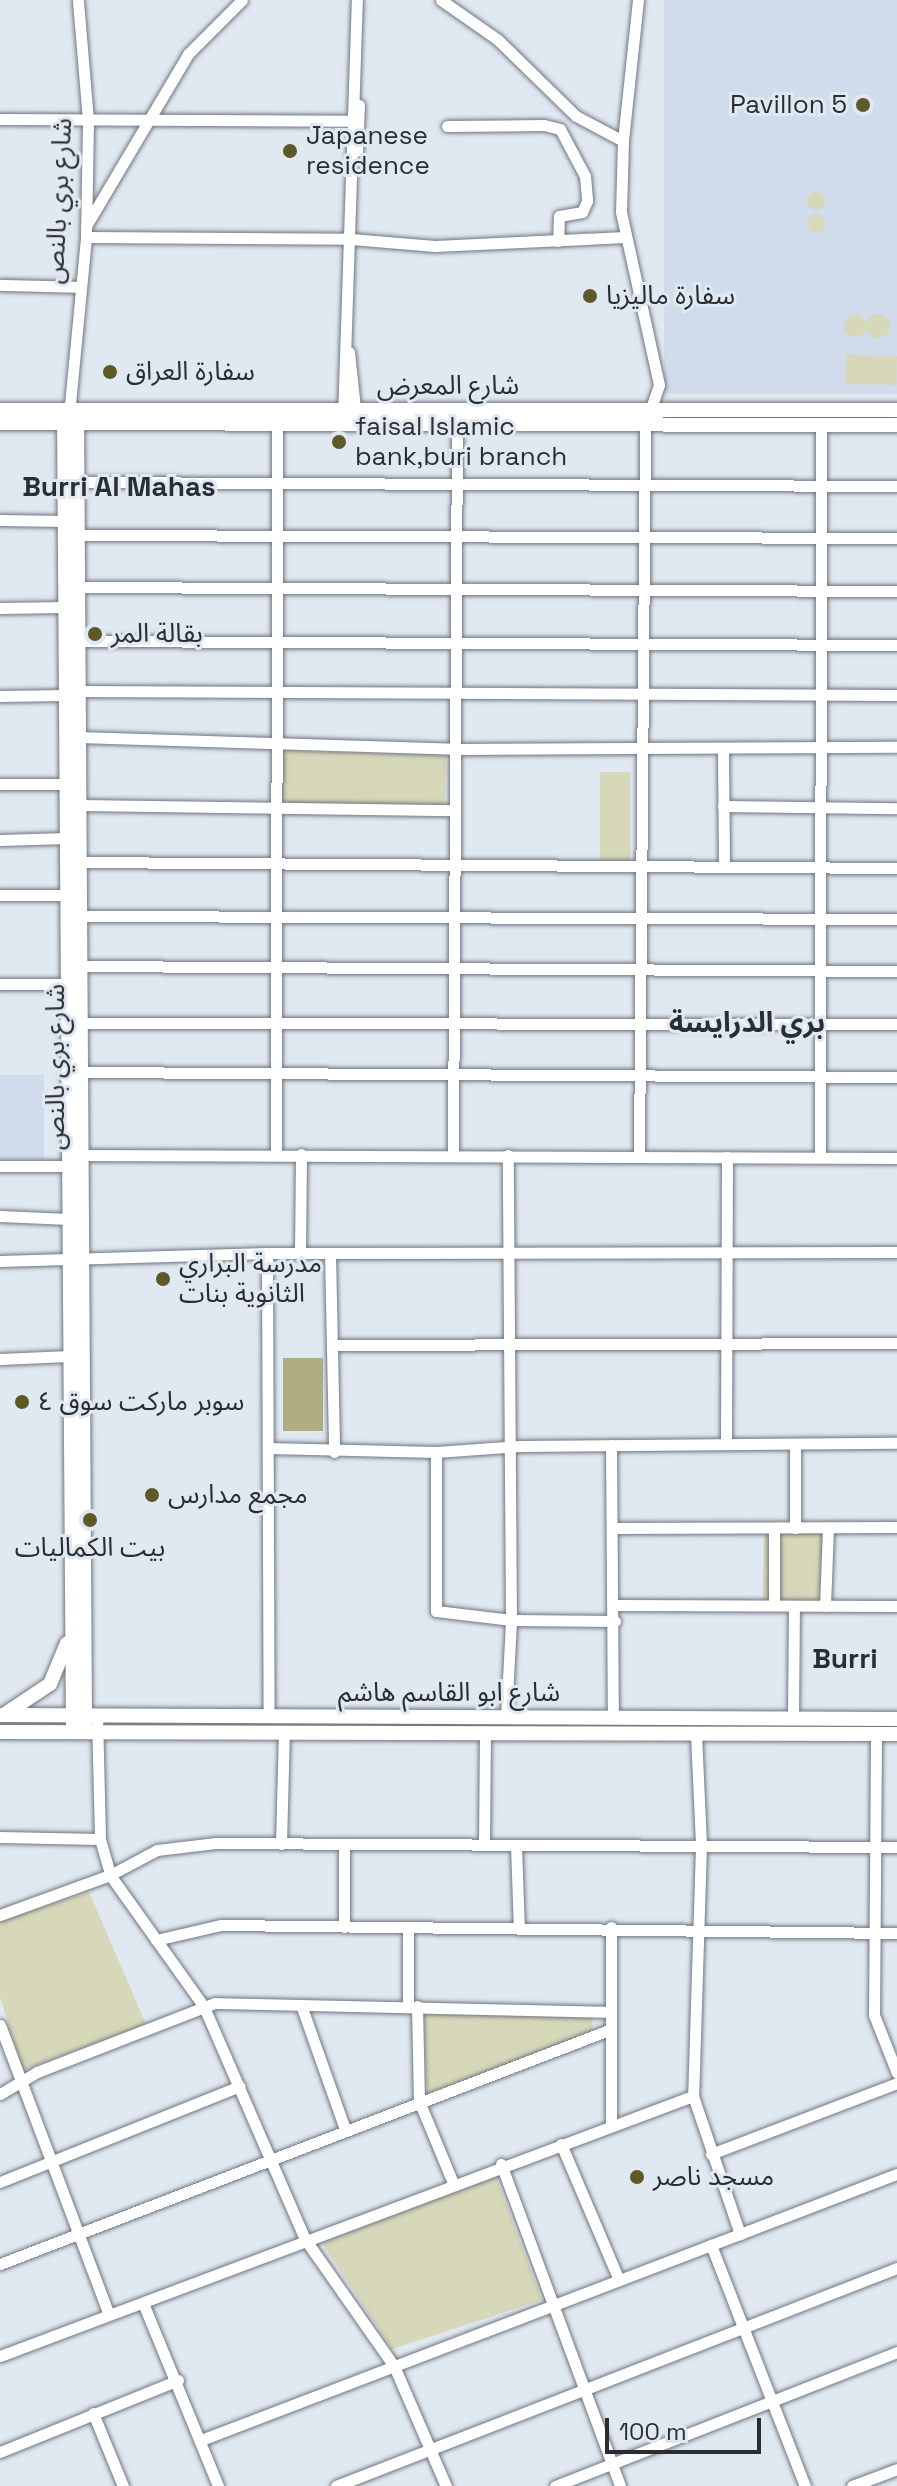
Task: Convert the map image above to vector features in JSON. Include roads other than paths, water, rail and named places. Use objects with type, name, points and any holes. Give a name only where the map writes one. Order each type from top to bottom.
[{"type":"main road","name":"شارع المعرض","points":[[0,410],[277,417],[456,417],[653,410],[897,425]]},
{"type":"main road","name":"شارع المعرض","points":[[456,417],[645,425],[827,420],[897,410]]},
{"type":"main road","name":"شارع المعرض","points":[[0,423],[70,414]]},
{"type":"main road","name":"شارع بري بالنص","points":[[70,414],[77,482],[78,641],[66,784],[67,984],[74,1160],[85,1732]]},
{"type":"main road","name":"شارع بري بالنص","points":[[70,414],[64,521],[65,607],[78,737],[80,1072],[69,1219],[75,1260],[69,1356],[69,1639],[85,1715]]},
{"type":"main road","points":[[2,1715],[50,1684],[69,1639]]},
{"type":"main road","name":"شارع ابو القاسم هاشم","points":[[2,1715],[897,1719]]},
{"type":"main road","name":"شارع ابو القاسم هاشم","points":[[0,1732],[897,1734]]},
{"type":"street","name":"شارع بري بالنص","points":[[70,414],[86,232],[88,120],[78,0]]},
{"type":"street","points":[[242,0],[188,54],[86,232],[351,239],[423,246],[624,237]]},
{"type":"street","points":[[350,417],[351,121],[356,78],[357,0]]},
{"type":"street","points":[[638,0],[623,141],[624,237],[658,379],[653,410],[645,425],[639,1156]]},
{"type":"street","points":[[447,3],[497,39],[576,116],[623,141]]},
{"type":"street","points":[[353,167],[360,121],[356,78]]},
{"type":"street","points":[[0,119],[351,121]]},
{"type":"street","points":[[447,126],[544,125],[560,129],[585,176],[587,201],[582,212],[559,216],[558,241]]},
{"type":"street","points":[[0,285],[80,287]]},
{"type":"street","points":[[276,1154],[277,417]]},
{"type":"street","points":[[453,1155],[456,417]]},
{"type":"street","points":[[820,1157],[822,486],[827,420]]},
{"type":"street","points":[[77,482],[897,486]]},
{"type":"street","points":[[0,520],[64,521]]},
{"type":"street","points":[[77,535],[897,538]]},
{"type":"street","points":[[78,587],[897,591]]},
{"type":"street","points":[[0,608],[65,607]]},
{"type":"street","points":[[78,641],[456,640],[897,645]]},
{"type":"street","points":[[0,696],[276,691],[897,695]]},
{"type":"street","points":[[78,737],[276,746],[455,749],[897,747]]},
{"type":"street","points":[[723,749],[724,866]]},
{"type":"street","points":[[0,784],[66,784]]},
{"type":"street","points":[[79,805],[455,810]]},
{"type":"street","points":[[723,806],[897,808]]},
{"type":"street","points":[[0,840],[66,838]]},
{"type":"street","points":[[79,862],[276,866],[897,868]]},
{"type":"street","points":[[0,895],[67,895]]},
{"type":"street","points":[[79,916],[897,919]]},
{"type":"street","points":[[79,966],[897,971]]},
{"type":"street","points":[[0,984],[67,984]]},
{"type":"street","points":[[80,1023],[454,1021],[897,1024]]},
{"type":"street","points":[[80,1072],[640,1079],[897,1077]]},
{"type":"street","points":[[0,1166],[74,1160],[276,1154],[897,1158]]},
{"type":"street","points":[[300,1253],[301,1154]]},
{"type":"street","points":[[506,1717],[511,1620],[506,1253],[508,1155]]},
{"type":"street","points":[[726,1443],[724,1253],[727,1157]]},
{"type":"street","points":[[0,1216],[69,1219]]},
{"type":"street","points":[[0,1261],[267,1253],[897,1252]]},
{"type":"street","points":[[267,1253],[269,1716]]},
{"type":"street","points":[[330,1253],[334,1452]]},
{"type":"street","points":[[332,1345],[897,1343]]},
{"type":"street","points":[[0,1359],[69,1356]]},
{"type":"street","points":[[268,1448],[334,1452],[436,1452],[508,1450],[520,1446],[897,1443]]},
{"type":"street","points":[[795,1444],[795,1528]]},
{"type":"street","points":[[611,1445],[616,1605],[613,1717]]},
{"type":"street","points":[[436,1452],[436,1611],[511,1620],[615,1621]]},
{"type":"street","points":[[615,1528],[897,1527]]},
{"type":"street","points":[[774,1528],[774,1605]]},
{"type":"street","points":[[825,1606],[828,1528]]},
{"type":"street","points":[[616,1605],[897,1606]]},
{"type":"street","points":[[793,1718],[794,1606]]},
{"type":"street","points":[[85,1715],[100,1839],[110,1875],[204,2007],[305,2239],[394,2366],[446,2486]]},
{"type":"street","points":[[281,1844],[284,1732]]},
{"type":"street","points":[[484,1845],[485,1733]]},
{"type":"street","points":[[696,1734],[701,1846],[693,2096],[740,2234]]},
{"type":"street","points":[[876,1734],[874,2015],[897,2073]]},
{"type":"street","points":[[0,1837],[100,1839]]},
{"type":"street","points":[[344,1844],[344,1927]]},
{"type":"street","points":[[0,1915],[110,1875],[168,1847],[344,1844],[897,1847]]},
{"type":"street","points":[[516,1845],[519,1929]]},
{"type":"street","points":[[156,1940],[221,1925],[408,1929],[611,1927],[897,1933]]},
{"type":"street","points":[[611,1927],[611,2125]]},
{"type":"street","points":[[408,1929],[419,2101],[453,2183]]},
{"type":"street","points":[[0,2094],[21,2085],[37,2072],[215,2003],[610,2012]]},
{"type":"street","points":[[301,2005],[345,2129]]},
{"type":"street","points":[[0,2025],[48,2162],[108,2313]]},
{"type":"street","points":[[0,2264],[609,2030]]},
{"type":"street","points":[[711,2154],[897,2083]]},
{"type":"street","points":[[0,2182],[240,2086]]},
{"type":"street","points":[[0,2356],[501,2164],[693,2096]]},
{"type":"street","points":[[561,2144],[619,2280]]},
{"type":"street","points":[[501,2164],[550,2307],[620,2486]]},
{"type":"street","points":[[201,2440],[897,2174]]},
{"type":"street","points":[[711,2245],[805,2486]]},
{"type":"street","points":[[336,2486],[897,2268]]},
{"type":"street","points":[[143,2303],[178,2380],[218,2486]]},
{"type":"street","points":[[555,2486],[897,2352]]},
{"type":"street","points":[[0,2452],[178,2380]]},
{"type":"street","points":[[93,2413],[123,2486]]},
{"type":"street","points":[[852,2486],[897,2469]]},
{"type":"place","name":"Pavillon 5","points":[[863,105]]},
{"type":"place","name":"Japanese residence","points":[[290,151]]},
{"type":"place","name":"سفارة ماليزيا","points":[[590,296]]},
{"type":"place","name":"سفارة العراق","points":[[110,372]]},
{"type":"place","name":"faisal Islamic bank,buri branch","points":[[339,442]]},
{"type":"place","name":"بقالة المر","points":[[95,634]]},
{"type":"place","name":"مدرسة البراري الثانوية بنات","points":[[163,1279]]},
{"type":"place","name":"سوبر ماركت سوق ٤","points":[[22,1402]]},
{"type":"place","name":"مجمع مدارس","points":[[152,1495]]},
{"type":"place","name":"بيت الكماليات","points":[[90,1520]]},
{"type":"place","name":"مسجد ناصر","points":[[637,2177]]},
{"type":"district","name":"Burri Al Mahas","points":[[119,486]]},
{"type":"district","name":"بري الدرايسة","points":[[747,1022]]},
{"type":"district","name":"Burri","points":[[845,1658]]}]
